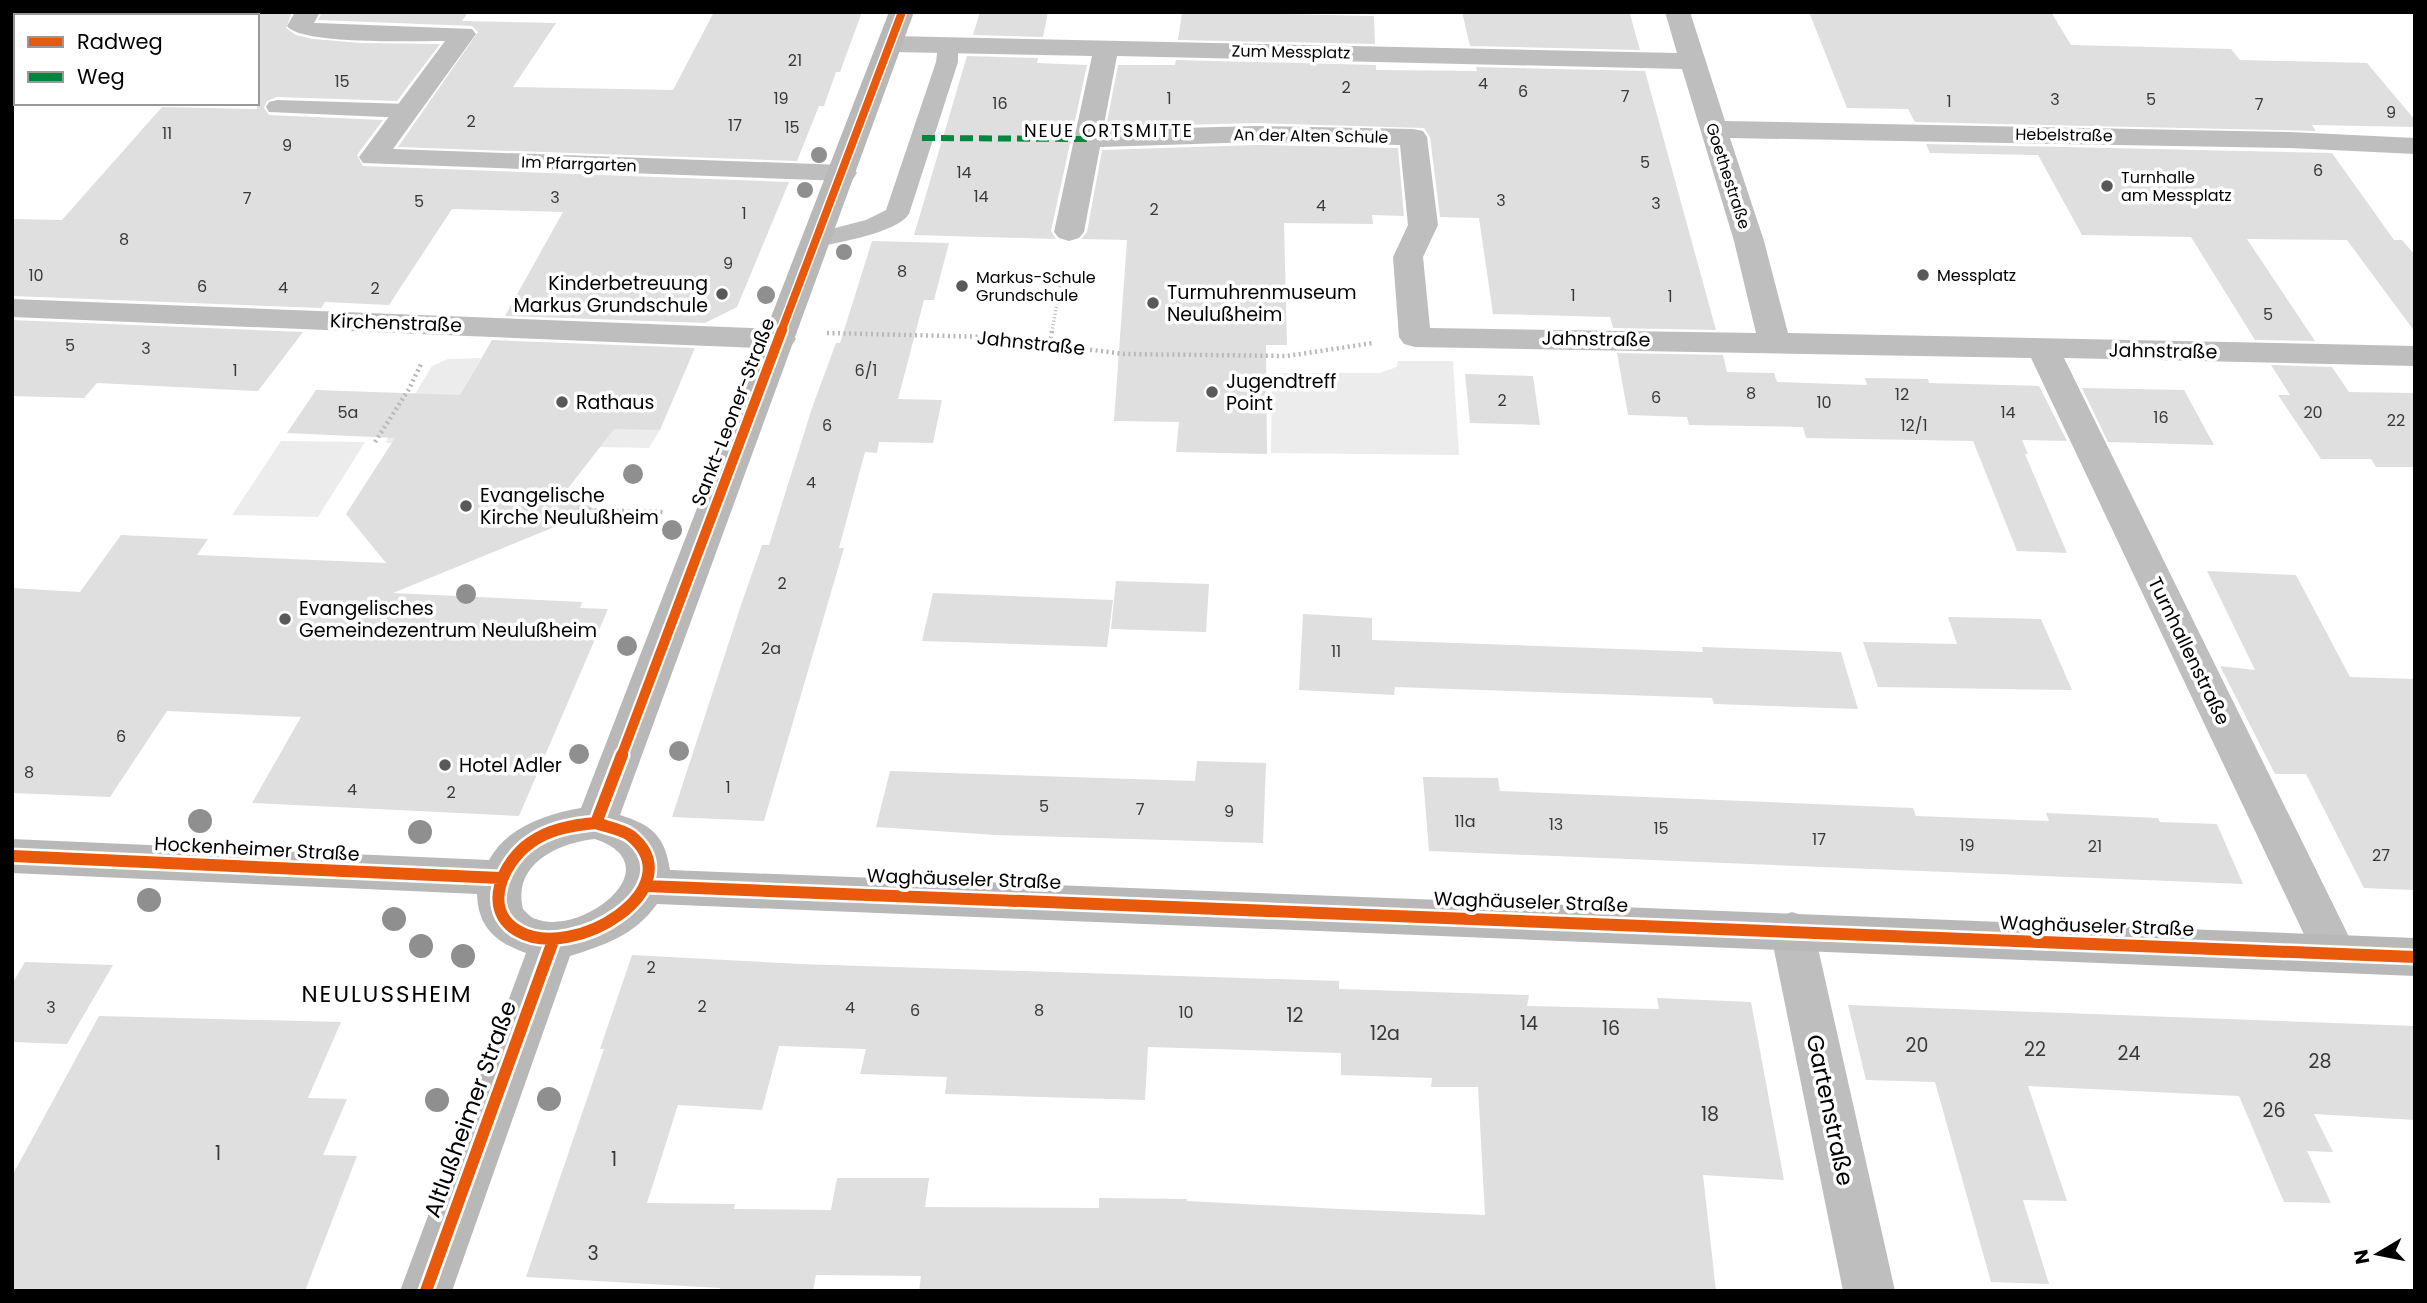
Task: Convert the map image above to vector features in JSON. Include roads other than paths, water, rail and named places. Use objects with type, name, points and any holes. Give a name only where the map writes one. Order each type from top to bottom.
[{"type":"street","name":"Im Pfarrgarten","points":[[309,12],[300,26],[314,31],[463,34],[373,157],[842,173]]},
{"type":"street","name":"Sankt-Leoner-Straße","points":[[596,823],[902,12]]},
{"type":"street","name":"Goethestraße","points":[[1677,12],[1690,61],[1749,241],[1774,340]]},
{"type":"street","name":"Zum Messplatz","points":[[892,44],[1690,61]]},
{"type":"street","points":[[1069,232],[1107,48]]},
{"type":"street","name":"Hebelstraße","points":[[1713,129],[2276,139],[2415,146]]},
{"type":"street","name":"An der Alten Schule","points":[[1088,139],[1256,134],[1413,137],[1423,225],[1408,257],[1415,337]]},
{"type":"street","name":"Kirchenstraße","points":[[12,308],[780,339]]},
{"type":"street","name":"Jahnstraße","points":[[1415,337],[1774,340],[2043,349],[2415,356]]},
{"type":"street","name":"Turnhallenstraße","points":[[2043,349],[2335,953]]},
{"type":"street","points":[[596,823],[617,827],[634,836],[645,850],[649,867],[646,886],[632,907],[610,925],[582,937],[553,941],[525,936],[505,921],[497,901],[500,878],[512,859],[529,844],[550,832],[573,825],[596,823]]},
{"type":"street","name":"Hockenheimer Straße","points":[[12,856],[500,878]]},
{"type":"street","name":"Waghäuseler Straße","points":[[646,886],[2415,957]]},
{"type":"street","name":"Gartenstraße","points":[[1792,930],[1869,1291]]},
{"type":"street","name":"Altlußheimer Straße","points":[[426,1291],[553,941]]},
{"type":"lane","points":[[817,240],[875,225],[897,214],[947,62],[948,45]]},
{"type":"lane","points":[[277,107],[408,111]]},
{"type":"place","name":"Turnhalle am Messplatz","points":[[2107,186]]},
{"type":"place","name":"Messplatz","points":[[1923,275]]},
{"type":"place","name":"Markus-Schule Grundschule","points":[[962,286]]},
{"type":"place","name":"Kinderbetreuung Markus Grundschule","points":[[722,294]]},
{"type":"place","name":"Turmuhrenmuseum Neulußheim","points":[[1153,303]]},
{"type":"place","name":"Jugendtreff Point","points":[[1212,392]]},
{"type":"place","name":"Rathaus","points":[[562,402]]},
{"type":"place","name":"Evangelische Kirche Neulußheim","points":[[466,506]]},
{"type":"place","name":"Evangelisches Gemeindezentrum Neulußheim","points":[[285,619]]},
{"type":"place","name":"Hotel Adler","points":[[445,765]]},
{"type":"district","name":"NEUE ORTSMITTE","points":[[1109,130]]},
{"type":"district","name":"NEULUSSHEIM","points":[[387,994]]}]
